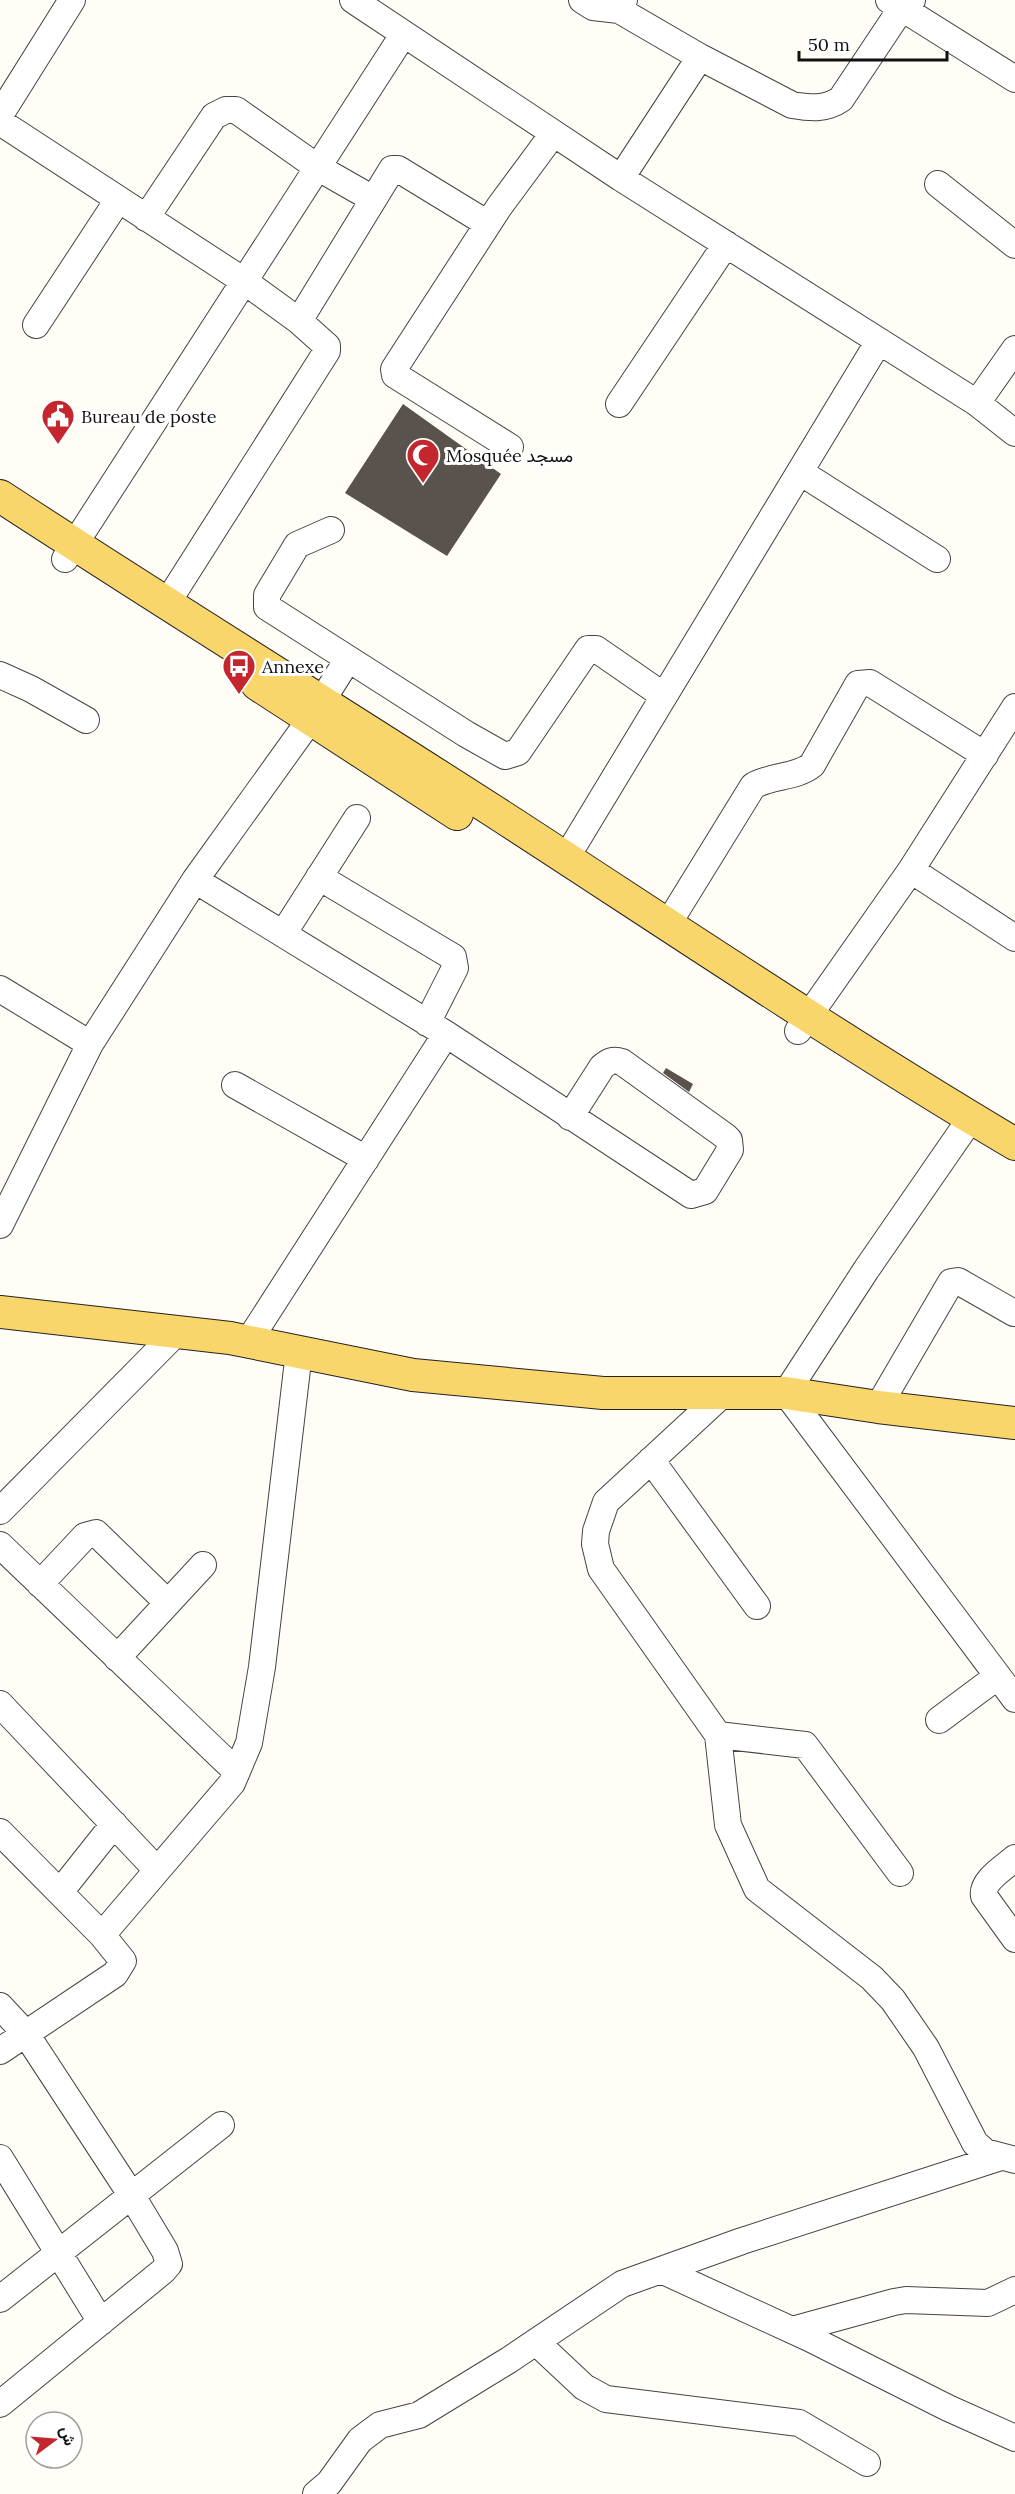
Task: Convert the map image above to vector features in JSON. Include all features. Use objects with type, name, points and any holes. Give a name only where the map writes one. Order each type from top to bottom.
[{"type":"main road","points":[[0,496],[69,552],[803,1025]]},
{"type":"main road","points":[[0,516],[167,603],[316,710],[566,858],[668,924],[910,1102],[1015,1144]]},
{"type":"main road","points":[[966,1125],[1015,1164]]},
{"type":"main road","points":[[0,1312],[248,1342],[413,1375],[603,1393],[786,1393],[878,1407],[1015,1423]]},
{"type":"street","points":[[353,0],[621,178],[977,403],[1015,433]]},
{"type":"street","points":[[582,0],[593,7],[621,5],[700,57],[792,105],[808,108],[827,107],[841,99],[901,3],[1015,79]]},
{"type":"street","points":[[0,115],[70,1]]},
{"type":"street","points":[[69,552],[403,35]]},
{"type":"street","points":[[621,178],[700,57]]},
{"type":"street","points":[[146,218],[214,116],[226,110],[236,110],[317,167],[373,199]]},
{"type":"street","points":[[0,122],[244,281],[299,321],[327,346],[327,351],[167,603]]},
{"type":"street","points":[[510,447],[394,372],[488,224],[553,134]]},
{"type":"street","points":[[299,321],[390,170],[397,169],[488,224]]},
{"type":"street","points":[[938,184],[1015,245]]},
{"type":"street","points":[[36,325],[118,200]]},
{"type":"street","points":[[619,404],[726,244]]},
{"type":"street","points":[[566,858],[879,341]]},
{"type":"street","points":[[977,403],[1015,349]]},
{"type":"street","points":[[800,472],[938,559]]},
{"type":"street","points":[[331,530],[297,545],[267,595],[267,608],[466,734],[505,756],[518,752],[588,649],[596,649],[664,696]]},
{"type":"street","points":[[0,1226],[90,1044],[195,880],[316,710],[348,659]]},
{"type":"street","points":[[0,675],[32,689],[86,720]]},
{"type":"street","points":[[668,924],[753,786],[764,780],[801,772],[812,765],[858,684],[870,683],[985,755]]},
{"type":"street","points":[[803,1025],[911,870],[1015,707]]},
{"type":"street","points":[[283,934],[357,818]]},
{"type":"street","points":[[911,870],[1015,938]]},
{"type":"street","points":[[248,1342],[366,1159],[437,1029],[455,968],[453,957],[320,877]]},
{"type":"street","points":[[195,880],[437,1029],[570,1117],[691,1195],[705,1191],[730,1150],[729,1140],[725,1136],[622,1062],[615,1060],[602,1067],[570,1117]]},
{"type":"street","points":[[0,989],[90,1044]]},
{"type":"street","points":[[235,1085],[366,1159]]},
{"type":"street","points":[[966,1125],[866,1270],[786,1393],[1015,1698]]},
{"type":"street","points":[[878,1407],[951,1282],[958,1281],[1014,1313]]},
{"type":"street","points":[[0,1511],[177,1332]]},
{"type":"street","points":[[102,1935],[232,1783],[249,1743],[261,1676],[299,1352]]},
{"type":"street","points":[[725,1392],[606,1503],[596,1531],[597,1556],[601,1569],[718,1735],[728,1825],[757,1889],[872,1978],[893,2000],[926,2048],[975,2143],[985,2152],[1007,2159]]},
{"type":"street","points":[[651,1460],[757,1606]]},
{"type":"street","points":[[40,1584],[85,1536],[96,1533],[168,1603]]},
{"type":"street","points":[[0,1545],[237,1772]]},
{"type":"street","points":[[117,1658],[203,1565]]},
{"type":"street","points":[[939,1720],[998,1676]]},
{"type":"street","points":[[0,1704],[157,1870]]},
{"type":"street","points":[[718,1735],[805,1745],[900,1872]]},
{"type":"street","points":[[60,1892],[114,1824]]},
{"type":"street","points":[[0,1832],[102,1935],[123,1961],[115,1974],[0,2051]]},
{"type":"street","points":[[1015,1858],[985,1885],[983,1891],[984,1896],[1015,1939]]},
{"type":"street","points":[[0,2006],[26,2034],[132,2196],[165,2251],[169,2264],[0,2404]]},
{"type":"street","points":[[0,2299],[220,2125]]},
{"type":"street","points":[[0,2158],[101,2322]]},
{"type":"street","points":[[316,2494],[329,2483],[360,2440],[380,2425],[419,2415],[536,2342],[622,2284],[1007,2159]]},
{"type":"street","points":[[661,2270],[792,2330],[948,2408],[1015,2438]]},
{"type":"street","points":[[792,2330],[894,2302],[906,2300],[988,2303],[1015,2290]]},
{"type":"street","points":[[536,2342],[584,2387],[606,2399],[799,2423],[867,2463]]},
{"type":"building","name":"Mosquée مسجد","points":[[403,404],[501,474],[447,556],[345,493]]},
{"type":"building","points":[[666,1068],[693,1084],[689,1092],[663,1073]]},
{"type":"place","name":"Bureau de poste","points":[[58,445]]},
{"type":"place","name":"Mosquée مسجد","points":[[423,484]]},
{"type":"place","name":"Annexe","points":[[239,695]]}]
